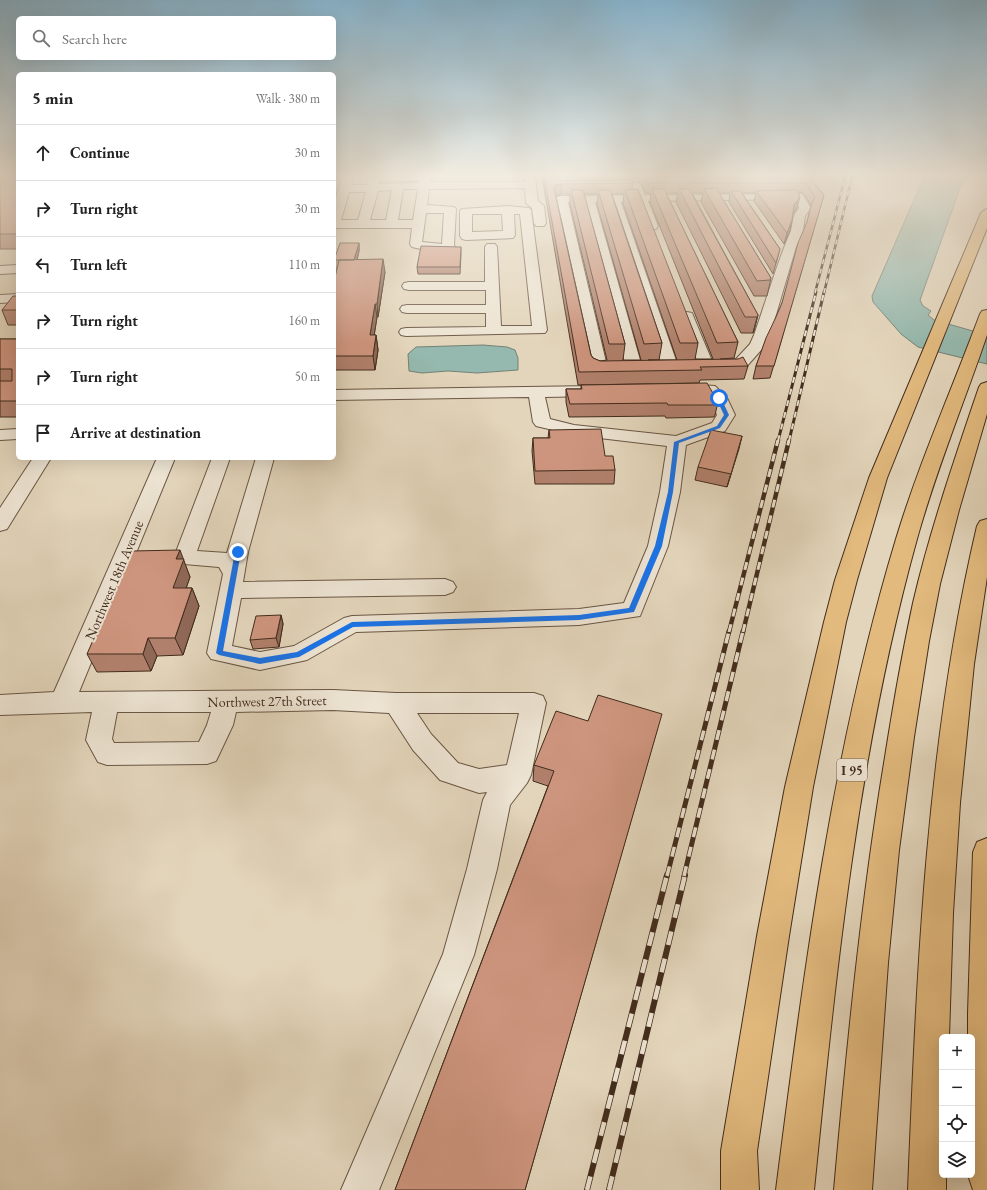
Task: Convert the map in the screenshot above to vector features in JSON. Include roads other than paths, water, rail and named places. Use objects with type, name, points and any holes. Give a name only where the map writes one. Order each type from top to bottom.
[{"type":"highway","points":[[740,1190],[739,1151],[787,855],[824,670],[846,580],[878,478],[979,233]]},
{"type":"highway","name":"I 95","points":[[795,1190],[821,982],[851,777],[864,712],[883,629],[907,539],[927,475],[987,314]]},
{"type":"highway","points":[[853,1190],[867,1017],[883,859],[911,672],[929,584],[937,554],[957,483],[987,387]]},
{"type":"highway","points":[[927,1190],[934,995],[944,835],[962,662],[987,526]]},
{"type":"highway","points":[[987,852],[985,1013],[987,1179]]},
{"type":"street","points":[[417,233],[416,244],[425,247],[536,247]]},
{"type":"street","points":[[448,248],[449,233]]},
{"type":"street","points":[[406,332],[540,330],[536,247],[532,233]]},
{"type":"street","points":[[569,233],[599,368],[735,365],[741,363],[757,346],[796,233]]},
{"type":"street","points":[[597,233],[634,367]]},
{"type":"street","points":[[626,233],[670,366]]},
{"type":"street","points":[[778,247],[786,260]]},
{"type":"street","points":[[490,248],[494,331]]},
{"type":"street","points":[[0,270],[16,269]]},
{"type":"street","points":[[767,279],[775,292]]},
{"type":"street","points":[[410,286],[492,286]]},
{"type":"street","points":[[0,299],[13,290]]},
{"type":"street","points":[[683,307],[706,365]]},
{"type":"street","points":[[407,309],[493,309]]},
{"type":"street","points":[[756,316],[763,330]]},
{"type":"street","points":[[738,346],[745,360]]},
{"type":"street","points":[[536,392],[542,422],[574,430],[676,442],[719,427],[726,415],[719,398],[709,389],[670,390]]},
{"type":"street","points":[[336,395],[615,391]]},
{"type":"street","points":[[0,434],[16,434]]},
{"type":"street","points":[[264,460],[238,552],[219,653],[260,661],[299,654],[352,624],[579,617],[632,610],[658,546],[670,492],[676,442]]},
{"type":"street","points":[[0,524],[41,460]]},
{"type":"street","name":"Northwest 18th Avenue","points":[[62,702],[165,460]]},
{"type":"street","points":[[220,460],[184,557],[226,560],[233,582]]},
{"type":"street","points":[[233,582],[445,588]]},
{"type":"street","name":"Northwest 27th Street","points":[[0,705],[62,702],[226,702],[334,700],[396,703],[534,703],[518,775]]},
{"type":"street","points":[[107,702],[99,740],[107,754],[207,753],[220,726],[226,702]]},
{"type":"street","points":[[396,703],[422,742],[450,772],[479,781],[518,775]]},
{"type":"street","points":[[360,1190],[458,955],[482,869],[497,800],[518,775]]},
{"type":"water","points":[[900,233],[944,233],[920,300],[923,306],[931,311],[928,315],[934,320],[987,335],[987,364],[918,347],[901,334],[873,302],[872,296]]},
{"type":"water","points":[[483,345],[507,347],[515,350],[518,358],[518,370],[477,373],[448,371],[422,373],[409,371],[408,354],[416,347]]},
{"type":"railway","points":[[815,293],[831,233]]},
{"type":"railway","points":[[824,293],[839,233]]},
{"type":"railway","points":[[778,441],[816,292]]},
{"type":"railway","points":[[789,441],[824,292]]},
{"type":"railway","points":[[729,632],[778,440]]},
{"type":"railway","points":[[743,632],[789,440]]},
{"type":"railway","points":[[667,876],[729,631]]},
{"type":"railway","points":[[684,876],[743,631]]},
{"type":"railway","points":[[587,1190],[667,875]]},
{"type":"railway","points":[[609,1190],[685,875]]}]
